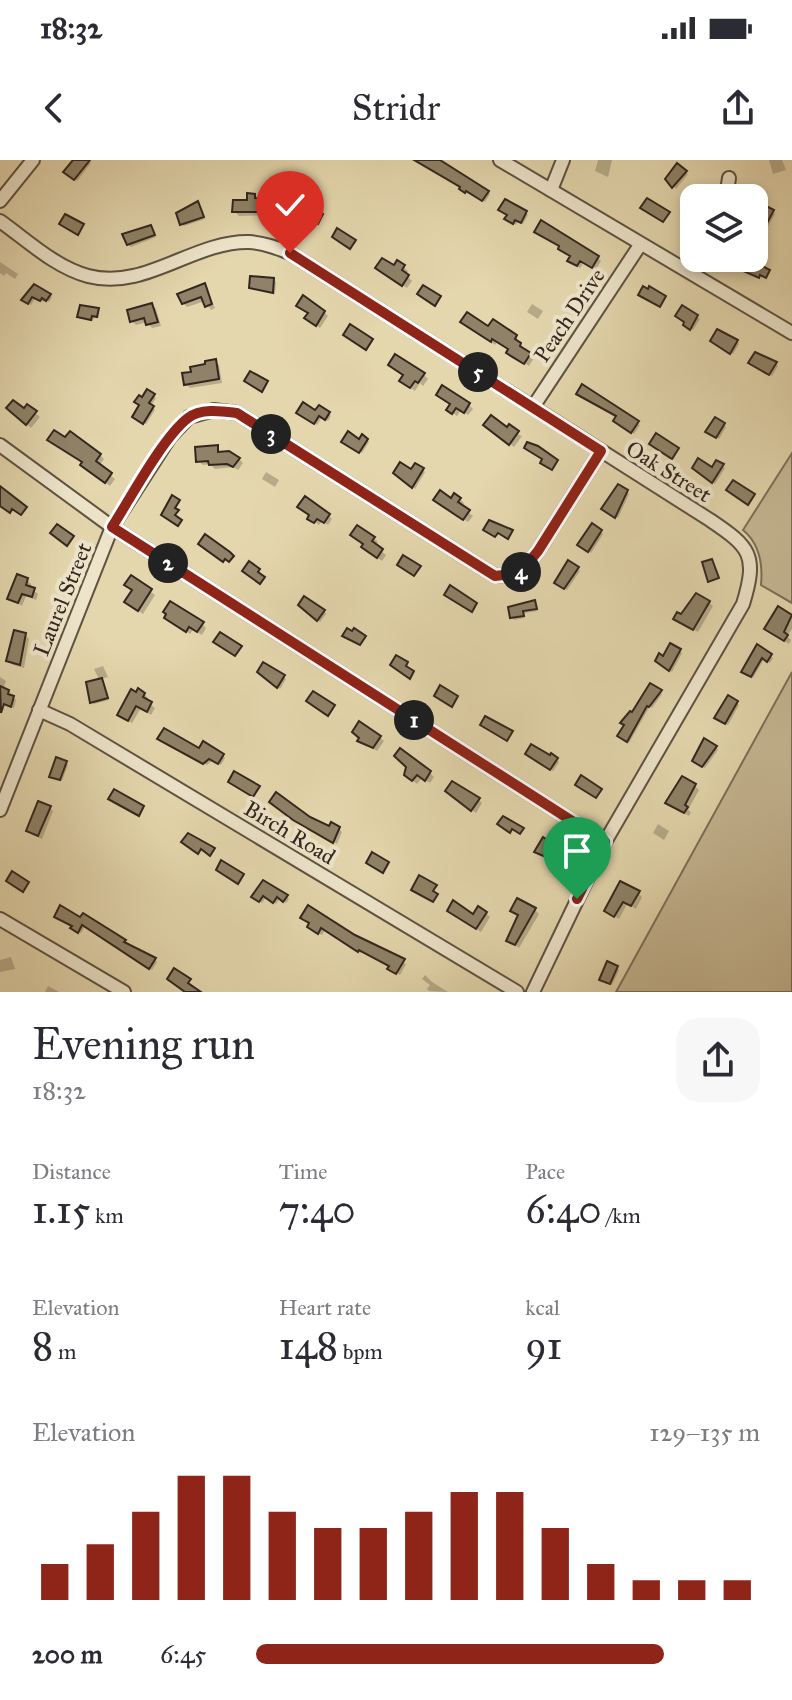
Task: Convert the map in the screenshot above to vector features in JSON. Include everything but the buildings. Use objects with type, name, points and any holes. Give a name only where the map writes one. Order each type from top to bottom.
[{"type":"street","points":[[0,201],[33,160]]},
{"type":"street","points":[[500,160],[680,266]]},
{"type":"street","points":[[551,190],[563,160]]},
{"type":"street","points":[[728,184],[729,178]]},
{"type":"street","name":"Oak Street","points":[[0,221],[65,267],[90,276],[112,279],[132,277],[219,246],[247,242],[290,253],[732,535],[746,548],[751,580],[743,604],[605,842],[533,992]]},
{"type":"street","name":"Peach Drive","points":[[533,407],[640,245]]},
{"type":"street","points":[[690,272],[792,333]]},
{"type":"street","name":"Laurel Street","points":[[0,810],[112,527],[170,437],[189,417],[214,410],[237,413],[495,576],[520,573],[538,551],[601,451]]},
{"type":"street","points":[[0,445],[112,527],[605,842]]},
{"type":"street","name":"Birch Road","points":[[39,710],[70,724],[517,992]]},
{"type":"street","points":[[0,919],[124,992]]},
{"type":"shaded area","points":[[792,453],[792,603],[761,585],[759,555],[743,530]]},
{"type":"shaded area","points":[[792,672],[792,992],[616,992]]},
{"type":"route","points":[[290,253],[601,451],[538,551],[520,573],[495,576],[237,413],[214,410],[189,417],[170,437],[112,527],[605,842],[577,899]]}]
